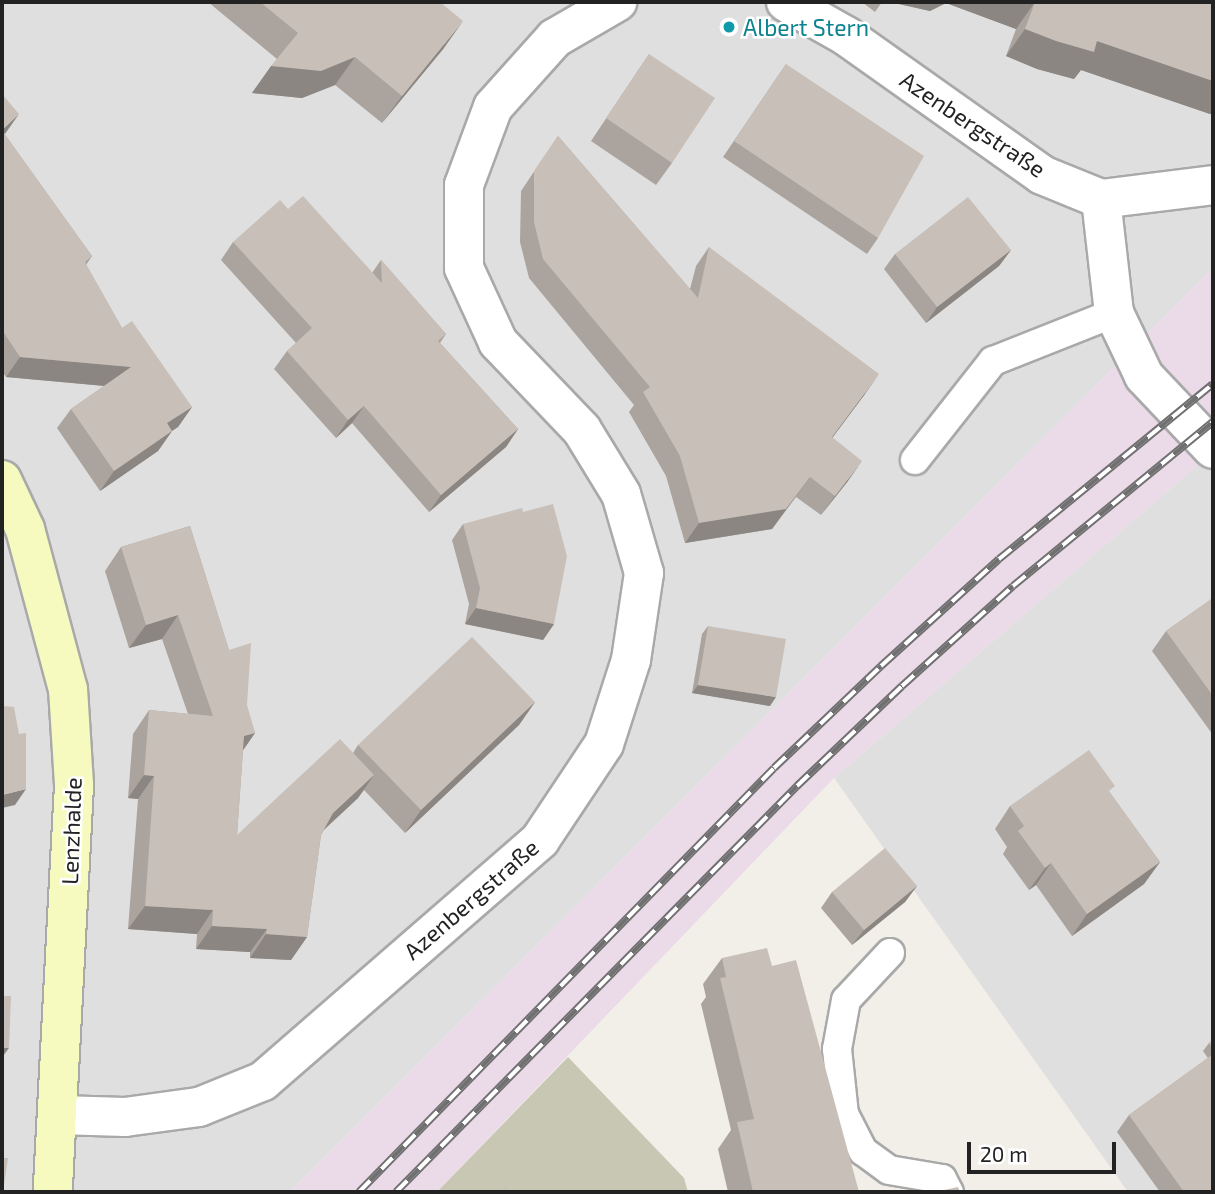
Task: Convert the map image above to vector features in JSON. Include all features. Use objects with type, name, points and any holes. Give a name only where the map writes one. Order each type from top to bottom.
[{"type":"street","name":"Azenbergstraße","points":[[60,1115],[125,1116],[199,1107],[263,1081],[540,839],[604,744],[631,660],[644,573],[621,494],[583,430],[498,342],[464,268],[464,185],[493,107],[555,38],[617,2]]},
{"type":"street","name":"Azenbergstraße","points":[[786,2],[846,36],[1042,174],[1101,199]]},
{"type":"street","points":[[1213,186],[1101,199],[1114,313],[1144,376],[1213,449]]},
{"type":"street","name":"Lenzhalde","points":[[2,480],[24,529],[68,689],[74,785],[60,1115],[53,1192]]},
{"type":"lane","points":[[915,460],[993,361],[1114,313]]},
{"type":"lane","points":[[890,953],[846,1000],[837,1049],[844,1114],[863,1151],[889,1170],[942,1180],[949,1192]]},
{"type":"shaded area","points":[[2,2],[1213,2],[1213,268],[290,1192],[2,1192]]},
{"type":"shaded area","points":[[1213,268],[1213,452],[834,778],[437,1192],[290,1192]]},
{"type":"shaded area","points":[[1213,452],[1213,1192],[1128,1192],[834,778]]},
{"type":"shaded area","points":[[568,1057],[684,1178],[688,1192],[437,1192]]},
{"type":"building","points":[[260,2],[440,2],[463,21],[402,96],[355,57],[321,71],[271,66],[298,33]]},
{"type":"building","points":[[1035,2],[1213,2],[1213,81],[1097,41],[1094,52],[1025,29]]},
{"type":"building","points":[[649,54],[715,98],[672,163],[606,118]]},
{"type":"building","points":[[786,64],[924,156],[878,238],[734,141]]},
{"type":"building","points":[[2,94],[19,114],[2,130]]},
{"type":"building","points":[[2,130],[92,256],[85,262],[122,328],[132,321],[192,407],[167,423],[172,431],[114,471],[71,409],[131,367],[20,357],[2,330]]},
{"type":"building","points":[[558,136],[698,298],[709,247],[879,374],[832,437],[862,461],[835,496],[810,477],[786,509],[699,523],[680,456],[643,392],[650,387],[543,259],[534,222],[534,171]]},
{"type":"building","points":[[303,196],[382,283],[381,260],[446,334],[438,341],[518,429],[441,495],[364,406],[348,420],[287,351],[312,328],[233,242],[280,200],[288,209]]},
{"type":"building","points":[[968,197],[1011,250],[937,307],[895,254]]},
{"type":"building","points":[[553,504],[567,556],[554,624],[476,608],[480,588],[463,524],[522,508],[523,512]]},
{"type":"building","points":[[190,526],[229,650],[251,643],[247,705],[255,733],[244,736],[237,835],[340,739],[374,775],[333,813],[321,835],[307,937],[266,934],[267,929],[212,926],[213,910],[145,906],[154,776],[144,775],[149,710],[213,716],[178,615],[146,625],[121,547]]},
{"type":"building","points":[[1213,598],[1213,696],[1166,631]]},
{"type":"building","points":[[708,626],[786,639],[776,697],[698,685]]},
{"type":"building","points":[[472,637],[535,702],[421,810],[358,745]]},
{"type":"building","points":[[2,706],[14,707],[19,734],[26,733],[26,789],[2,795]]},
{"type":"building","points":[[1089,750],[1115,786],[1109,791],[1160,862],[1087,914],[1051,863],[1045,868],[1018,831],[1024,826],[1010,806]]},
{"type":"building","points":[[885,848],[917,886],[864,930],[832,892]]},
{"type":"building","points":[[767,948],[772,966],[796,960],[859,1192],[753,1192],[737,1122],[754,1119],[720,978],[726,977],[722,958]]},
{"type":"building","points":[[2,996],[11,996],[9,1048],[2,1048]]},
{"type":"building","points":[[1213,1054],[1213,1192],[1184,1192],[1129,1115]]},
{"type":"building","points":[[2,1158],[8,1158],[3,1192],[2,1192]]},
{"type":"building","points":[[958,1187],[960,1192],[935,1192]]},
{"type":"railway","points":[[359,1192],[774,768],[881,666],[999,559],[1213,384]]},
{"type":"railway","points":[[396,1192],[797,786],[902,686],[1013,586],[1213,422]]},
{"type":"place","name":"Albert Stern","points":[[729,27]]}]
